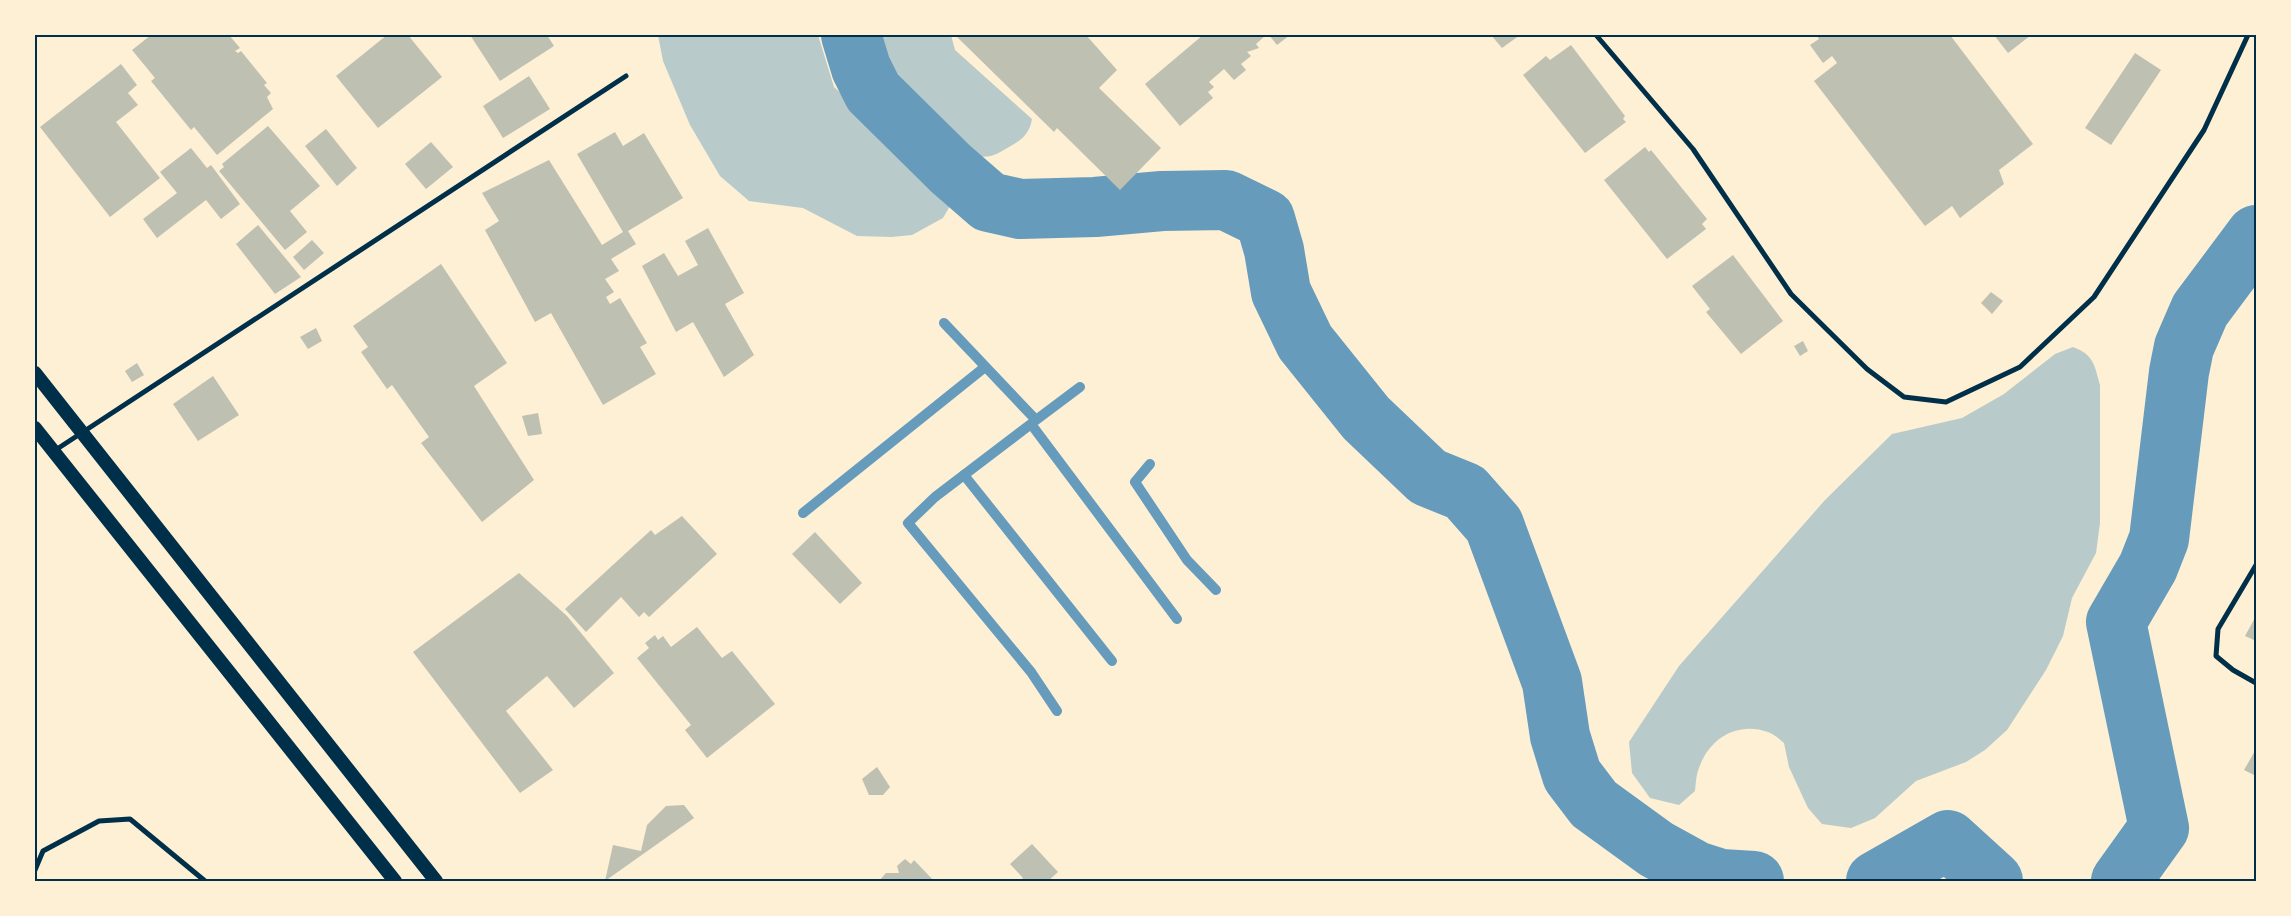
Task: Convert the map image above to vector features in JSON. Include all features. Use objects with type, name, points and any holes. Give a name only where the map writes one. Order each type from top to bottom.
[{"type":"highway","points":[[35,372],[436,881]]},
{"type":"highway","points":[[35,428],[395,881]]},
{"type":"street","points":[[1596,35],[1694,149],[1791,294],[1867,369],[1904,397],[1946,402],[2020,367],[2094,297],[2204,130],[2248,35]]},
{"type":"street","points":[[53,451],[626,76]]},
{"type":"street","points":[[2256,565],[2218,629],[2216,656],[2233,670],[2256,683]]},
{"type":"street","points":[[35,870],[44,851],[99,821],[130,819],[206,881]]},
{"type":"shaded area","points":[[658,35],[818,35],[834,87],[905,152],[943,191],[950,206],[943,218],[912,235],[891,237],[857,236],[803,208],[749,201],[720,176],[690,125],[663,61]]},
{"type":"shaded area","points":[[879,35],[951,35],[955,50],[1032,119],[1027,132],[1013,145],[990,156],[977,156],[959,148],[921,101],[889,67]]},
{"type":"shaded area","points":[[2073,347],[2085,353],[2092,361],[2100,385],[2100,523],[2096,553],[2072,598],[2063,636],[2046,670],[2007,730],[1985,750],[1966,762],[1916,781],[1875,818],[1851,828],[1822,824],[1808,808],[1789,767],[1784,743],[1770,733],[1757,729],[1736,731],[1717,741],[1704,757],[1697,773],[1695,791],[1679,805],[1650,798],[1632,773],[1629,742],[1679,666],[1825,500],[1892,434],[1962,418],[2004,394],[2055,354]]},
{"type":"building","points":[[151,35],[229,35],[240,48],[235,51],[238,53],[241,51],[267,83],[264,85],[271,93],[267,97],[273,109],[217,155],[194,127],[191,130],[151,81],[155,78],[132,50]]},
{"type":"building","points":[[387,35],[408,35],[442,77],[378,128],[336,76]]},
{"type":"building","points":[[470,35],[547,35],[554,46],[500,81]]},
{"type":"building","points":[[955,35],[1086,35],[1117,70],[1099,88],[1161,148],[1120,190],[1057,128],[1054,132]]},
{"type":"building","points":[[1203,35],[1213,35],[1215,37],[1218,35],[1266,35],[1256,44],[1259,48],[1247,52],[1251,56],[1241,64],[1246,70],[1234,80],[1224,69],[1209,82],[1214,87],[1208,92],[1213,98],[1180,126],[1145,84]]},
{"type":"building","points":[[1269,35],[1290,35],[1277,45]]},
{"type":"building","points":[[1491,35],[1520,35],[1502,48]]},
{"type":"building","points":[[1816,35],[1950,35],[2033,144],[1999,170],[2004,184],[1960,218],[1952,206],[1925,226],[1814,81],[1837,63],[1832,56],[1823,63],[1810,45],[1819,39]]},
{"type":"building","points":[[1994,35],[2031,35],[2008,53]]},
{"type":"building","points":[[1571,45],[1625,116],[1623,119],[1626,122],[1585,153],[1523,75],[1546,56],[1550,60]]},
{"type":"building","points":[[2135,53],[2161,70],[2111,145],[2085,128]]},
{"type":"building","points":[[121,64],[137,85],[128,93],[138,105],[116,122],[160,178],[110,217],[40,127]]},
{"type":"building","points":[[529,76],[550,109],[503,138],[483,106]]},
{"type":"building","points":[[268,126],[320,186],[290,211],[307,232],[285,250],[219,171],[224,167],[222,164]]},
{"type":"building","points":[[326,129],[357,168],[337,186],[305,146]]},
{"type":"building","points":[[615,132],[623,146],[644,133],[683,198],[628,231],[636,244],[611,259],[619,271],[605,279],[614,292],[606,297],[610,304],[620,298],[647,343],[640,347],[656,374],[603,405],[551,313],[535,322],[485,230],[499,221],[482,193],[549,160],[602,245],[623,232],[577,154]]},
{"type":"building","points":[[431,142],[453,167],[426,189],[405,164]]},
{"type":"building","points":[[1645,147],[1649,152],[1651,150],[1707,219],[1702,224],[1706,229],[1667,259],[1604,180]]},
{"type":"building","points":[[191,148],[207,168],[211,165],[240,204],[221,219],[206,200],[157,238],[143,219],[177,193],[160,172]]},
{"type":"building","points":[[258,225],[301,277],[275,294],[236,244]]},
{"type":"building","points":[[708,228],[744,293],[725,304],[754,355],[724,377],[693,322],[676,332],[642,266],[664,253],[678,276],[698,265],[685,241]]},
{"type":"building","points":[[312,240],[324,253],[304,270],[293,257]]},
{"type":"building","points":[[1733,255],[1783,321],[1741,354],[1706,312],[1710,309],[1692,286]]},
{"type":"building","points":[[441,264],[507,363],[474,386],[534,480],[482,522],[421,443],[429,437],[392,385],[387,389],[361,352],[368,347],[353,326]]},
{"type":"building","points":[[1991,292],[2003,301],[1992,314],[1981,303]]},
{"type":"building","points":[[316,328],[322,341],[308,349],[300,337]]},
{"type":"building","points":[[1803,341],[1808,351],[1800,356],[1794,346]]},
{"type":"building","points":[[137,363],[144,375],[132,382],[125,371]]},
{"type":"building","points":[[213,376],[239,415],[198,441],[173,404]]},
{"type":"building","points":[[538,413],[542,434],[528,436],[522,416]]},
{"type":"building","points":[[682,516],[717,554],[649,617],[644,612],[639,617],[621,597],[586,632],[565,609],[651,530],[655,535]]},
{"type":"building","points":[[815,532],[862,583],[840,604],[792,554]]},
{"type":"building","points":[[519,573],[567,616],[614,673],[574,708],[547,676],[506,711],[553,770],[520,793],[413,652]]},
{"type":"building","points":[[2256,616],[2256,641],[2245,636]]},
{"type":"building","points":[[697,627],[722,658],[732,651],[775,704],[707,758],[685,730],[691,725],[637,658],[649,648],[645,643],[655,635],[658,640],[663,636],[671,647]]},
{"type":"building","points":[[2256,749],[2256,776],[2244,770]]},
{"type":"building","points":[[877,767],[890,787],[883,795],[869,795],[862,779]]},
{"type":"building","points":[[684,805],[694,818],[605,881],[613,845],[641,851],[647,825],[666,806]]},
{"type":"building","points":[[1032,844],[1058,872],[1048,881],[1020,881],[1023,878],[1010,864]]},
{"type":"building","points":[[905,859],[911,864],[914,860],[934,881],[879,881],[886,873],[899,873],[897,866]]},
{"type":"waterway","points":[[851,35],[861,68],[873,92],[951,169],[989,202],[1020,209],[1095,207],[1162,201],[1226,200],[1265,219],[1274,250],[1281,292],[1305,342],[1366,418],[1428,477],[1465,492],[1494,525],[1552,682],[1560,736],[1572,775],[1594,804],[1656,849],[1696,871],[1721,879],[1754,881]]},
{"type":"waterway","points":[[2121,881],[2159,828],[2116,622],[2148,567],[2159,539],[2179,372],[2184,347],[2200,310],[2256,235]]},
{"type":"waterway","points":[[944,323],[1036,420],[1080,387]]},
{"type":"waterway","points":[[803,513],[985,367]]},
{"type":"waterway","points":[[1057,711],[1031,672],[908,523],[935,497],[1031,424],[1177,619]]},
{"type":"waterway","points":[[1150,464],[1135,482],[1187,560],[1216,590]]},
{"type":"waterway","points":[[964,475],[1112,661]]},
{"type":"waterway","points":[[1876,881],[1948,840],[1993,881]]}]
